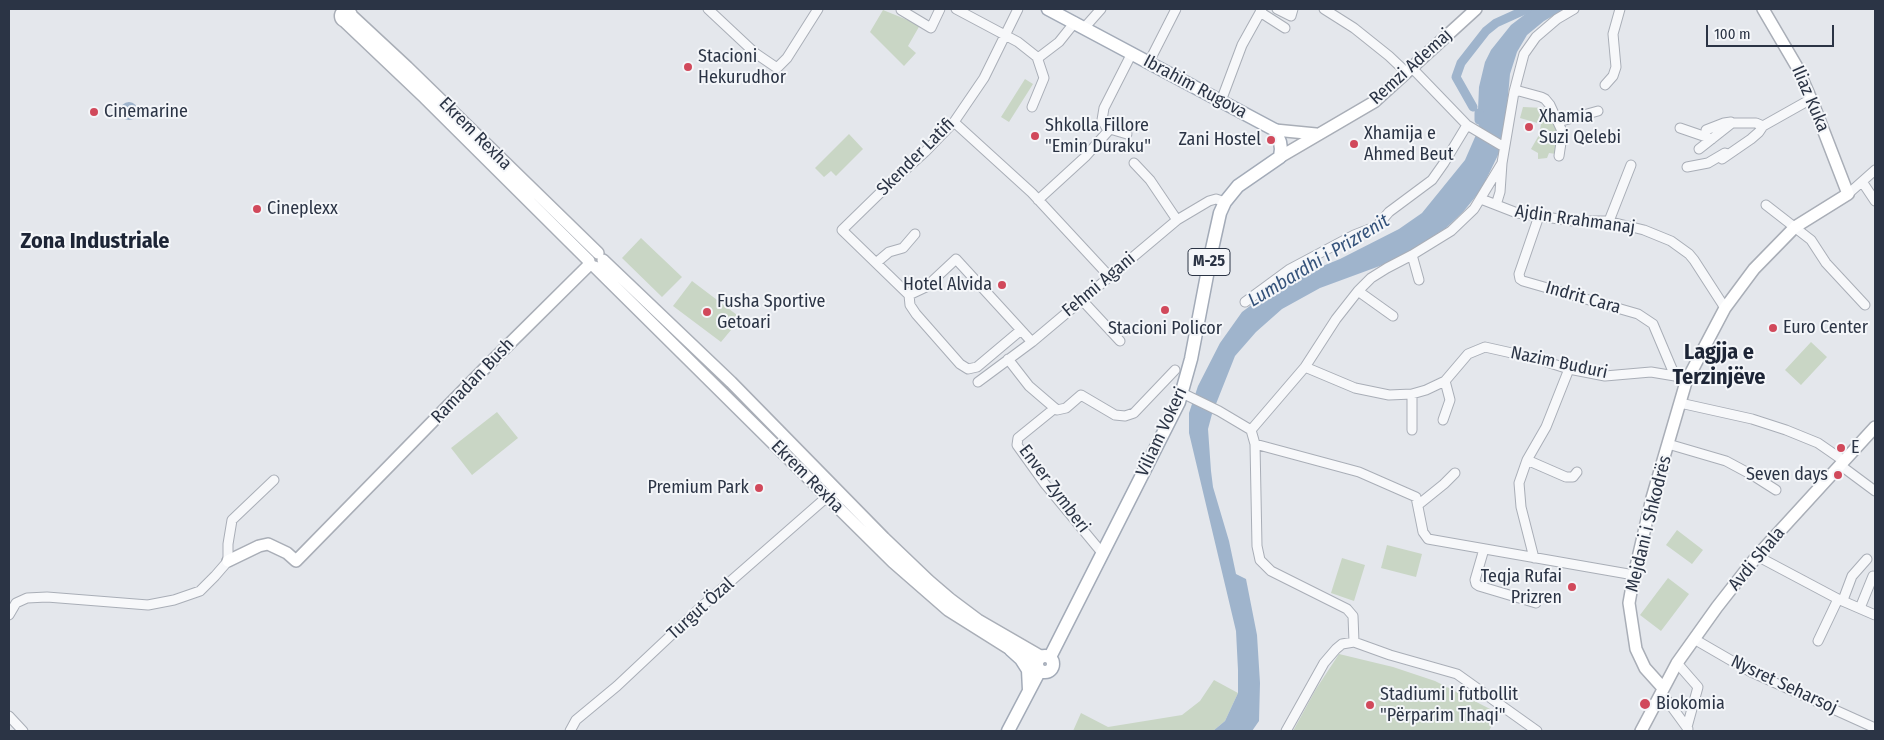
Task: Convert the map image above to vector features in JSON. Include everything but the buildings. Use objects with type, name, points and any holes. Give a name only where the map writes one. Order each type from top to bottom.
[{"type":"main road","name":"Ibrahim Rugova","points":[[1048,9],[1275,130]]},
{"type":"main road","points":[[1275,130],[1280,142],[1280,157]]},
{"type":"main road","name":"Viliam Vokeri","points":[[1008,731],[1104,554],[1170,422],[1186,395],[1212,249],[1220,213],[1225,202],[1238,186],[1280,157]]},
{"type":"main road","points":[[1010,650],[1021,659],[1028,670],[1029,691]]},
{"type":"main road","name":"Viliam Vokeri","points":[[1018,731],[1043,664]]},
{"type":"street","name":"Ekrem Rexha","points":[[331,9],[348,13],[413,73],[595,261],[731,382],[893,562],[941,604],[969,625],[1010,650],[1043,664]]},
{"type":"street","points":[[708,9],[755,53],[777,68],[787,58],[818,9]]},
{"type":"street","points":[[901,10],[931,28],[940,9]]},
{"type":"street","points":[[956,9],[968,12],[1028,48],[1038,58],[1044,78],[1032,107]]},
{"type":"street","name":"Skender Latifi","points":[[909,295],[842,230],[954,122],[984,78],[1018,9]]},
{"type":"street","points":[[1038,58],[1101,9]]},
{"type":"street","points":[[1149,62],[1176,9]]},
{"type":"street","points":[[1277,9],[1291,16],[1293,9]]},
{"type":"street","points":[[1324,9],[1354,28],[1410,71],[1469,127],[1501,146]]},
{"type":"street","name":"Remzi Ademaj","points":[[1316,134],[1363,110],[1410,71],[1476,9]]},
{"type":"street","points":[[1496,205],[1500,192],[1501,146],[1512,109],[1514,92],[1524,54],[1529,46],[1557,19],[1574,9]]},
{"type":"street","points":[[1604,85],[1613,76],[1616,66],[1613,34],[1620,9]]},
{"type":"street","name":"Iliaz Kuka","points":[[1763,9],[1797,67],[1848,194]]},
{"type":"street","points":[[1221,101],[1242,45],[1261,10],[1286,28]]},
{"type":"street","name":"Ibrahim Rugova","points":[[1110,130],[1102,120],[1104,108],[1132,53]]},
{"type":"street","points":[[1514,92],[1525,92],[1545,99],[1558,122],[1562,136],[1559,156]]},
{"type":"street","points":[[1687,167],[1708,163],[1723,153],[1725,156],[1751,139],[1759,132],[1762,126],[1811,100]]},
{"type":"street","points":[[1558,122],[1598,111]]},
{"type":"street","points":[[954,122],[1038,200],[1109,276]]},
{"type":"street","points":[[1706,130],[1724,123],[1756,123],[1762,126]]},
{"type":"street","points":[[1699,149],[1732,123]]},
{"type":"street","points":[[1245,302],[1290,269],[1354,235],[1377,226],[1389,212],[1432,180],[1469,127]]},
{"type":"street","points":[[1680,128],[1712,139]]},
{"type":"street","points":[[1038,200],[1085,157],[1110,130],[1127,134]]},
{"type":"street","name":"Ibrahim Rugova","points":[[1275,130],[1316,134]]},
{"type":"street","name":"Viliam Vokeri","points":[[1280,157],[1316,134]]},
{"type":"street","points":[[1134,163],[1150,180],[1177,220]]},
{"type":"street","points":[[1251,430],[1305,367],[1336,319],[1358,291],[1371,278],[1386,268],[1412,255],[1451,230],[1474,209],[1502,163]]},
{"type":"street","points":[[1609,221],[1631,165]]},
{"type":"street","points":[[1848,194],[1875,170]]},
{"type":"street","points":[[1862,183],[1875,201]]},
{"type":"street","name":"Mejdani i Shkodrës","points":[[1662,690],[1645,668],[1636,649],[1630,603],[1634,575],[1652,498],[1686,382],[1725,308],[1754,269],[1796,227],[1848,194]]},
{"type":"street","name":"Ajdin Rrahmanaj","points":[[1481,198],[1517,213],[1573,221],[1609,221],[1644,230],[1671,241],[1689,254],[1725,308]]},
{"type":"street","name":"Fehmi Agani","points":[[978,382],[1032,342],[1177,220],[1209,201],[1216,199],[1225,202]]},
{"type":"street","points":[[1766,204],[1812,240],[1826,263],[1864,305]]},
{"type":"street","name":"Indrit Cara","points":[[1539,216],[1519,274],[1520,279],[1638,314],[1653,324],[1675,376]]},
{"type":"street","points":[[876,263],[889,252],[904,248],[915,234]]},
{"type":"street","points":[[1412,255],[1419,280]]},
{"type":"street","points":[[1021,330],[977,367],[968,369],[960,364],[916,314],[910,305],[909,295],[926,287],[956,258],[1032,342]]},
{"type":"street","name":"Ramadan Bush","points":[[228,561],[259,546],[268,544],[287,553],[296,561],[510,344],[595,261]]},
{"type":"street","points":[[1358,291],[1393,316]]},
{"type":"street","points":[[1082,299],[1120,341]]},
{"type":"street","name":"Nazim Buduri","points":[[1305,367],[1355,388],[1389,395],[1412,394],[1445,381],[1468,354],[1484,347],[1534,358],[1569,369],[1605,376],[1651,372],[1675,376],[1686,382]]},
{"type":"street","points":[[1008,359],[1028,386],[1055,408]]},
{"type":"street","points":[[1534,558],[1518,491],[1519,483],[1527,460],[1546,427],[1569,369]]},
{"type":"street","name":"Enver Zymberi","points":[[1104,554],[1045,484],[1017,445],[1018,438],[1055,408],[1057,410],[1066,408],[1081,395],[1114,415],[1125,416],[1134,413],[1175,370]]},
{"type":"street","points":[[1443,420],[1450,400],[1445,381]]},
{"type":"street","points":[[1412,394],[1412,430]]},
{"type":"street","points":[[1186,395],[1219,411],[1251,430],[1255,444],[1257,546],[1260,560],[1271,571],[1347,609],[1353,616],[1354,642]]},
{"type":"street","points":[[1680,403],[1752,419],[1818,443],[1875,490]]},
{"type":"street","name":"Avdi Shala","points":[[1641,731],[1677,663],[1757,556],[1875,427]]},
{"type":"street","points":[[1255,444],[1359,472],[1416,497],[1423,532],[1428,539],[1634,575]]},
{"type":"street","points":[[1668,444],[1726,460],[1776,490]]},
{"type":"street","points":[[1527,460],[1566,477],[1573,477],[1577,472]]},
{"type":"street","points":[[1418,505],[1456,473]]},
{"type":"street","points":[[9,615],[16,603],[27,598],[48,597],[148,605],[174,600],[200,591],[228,561],[228,544],[232,520],[274,480]]},
{"type":"street","name":"Ekrem Rexha","points":[[831,493],[950,599],[1043,664]]},
{"type":"street","name":"Turgut Özal","points":[[570,731],[576,720],[618,686],[700,608],[831,493]]},
{"type":"street","points":[[1484,549],[1475,580],[1476,584],[1536,603]]},
{"type":"street","points":[[1757,556],[1841,600],[1875,615]]},
{"type":"street","points":[[1818,641],[1852,576],[1867,560]]},
{"type":"street","points":[[1860,608],[1873,576]]},
{"type":"street","name":"Nysret Seharsoj","points":[[1694,639],[1750,672],[1862,727],[1875,728]]},
{"type":"street","points":[[1286,731],[1324,663],[1336,648],[1342,644],[1354,642],[1390,655],[1457,674],[1537,731]]},
{"type":"street","points":[[1677,663],[1698,687],[1689,729]]},
{"type":"street","points":[[1662,690],[1689,729]]},
{"type":"street","points":[[9,716],[23,731]]},
{"type":"green space","points":[[883,10],[920,25],[908,46],[916,53],[904,66],[870,32]]},
{"type":"green space","points":[[1025,79],[1033,84],[1009,122],[1001,117]]},
{"type":"green space","points":[[1523,107],[1544,108],[1547,123],[1556,124],[1558,130],[1556,154],[1549,153],[1547,158],[1538,159],[1538,153],[1531,149],[1539,135],[1541,124],[1520,118]]},
{"type":"green space","points":[[849,134],[863,149],[836,176],[831,171],[824,177],[815,168]]},
{"type":"green space","points":[[641,238],[682,277],[662,297],[622,258]]},
{"type":"green space","name":"Fusha Sportive Getoari","points":[[692,281],[741,318],[721,342],[673,306]]},
{"type":"green space","points":[[1811,342],[1827,357],[1801,385],[1785,370]]},
{"type":"green space","points":[[497,412],[518,438],[472,475],[451,448]]},
{"type":"green space","points":[[1677,530],[1703,550],[1692,564],[1666,545]]},
{"type":"green space","points":[[1387,545],[1422,554],[1416,577],[1381,568]]},
{"type":"green space","points":[[1342,558],[1365,565],[1354,601],[1331,593]]},
{"type":"green space","points":[[1668,578],[1689,594],[1661,631],[1640,615]]},
{"type":"green space","points":[[1339,654],[1393,667],[1435,681],[1498,713],[1489,731],[1293,731],[1316,689]]},
{"type":"green space","points":[[1214,680],[1238,693],[1225,721],[1213,731],[1073,731],[1081,713],[1108,727],[1182,715],[1200,701]]},
{"type":"water","points":[[1532,9],[1565,9],[1544,21],[1527,35],[1517,52],[1510,74],[1504,140],[1481,190],[1463,212],[1446,228],[1396,260],[1320,288],[1282,309],[1256,332],[1235,356],[1208,429],[1213,487],[1229,541],[1236,574],[1246,579],[1257,635],[1260,683],[1259,721],[1252,731],[1213,731],[1225,721],[1238,693],[1238,670],[1236,631],[1189,433],[1189,413],[1198,386],[1220,343],[1242,312],[1274,288],[1340,259],[1399,229],[1422,213],[1465,160],[1479,128],[1478,120],[1481,119],[1481,112],[1478,110],[1479,87],[1485,62],[1491,50],[1511,25]]},
{"type":"water","points":[[129,102],[137,107],[138,111],[133,119],[129,120],[121,115],[120,111],[125,103]]},
{"type":"waterway","points":[[1473,107],[1456,77],[1461,63],[1486,31],[1496,23],[1527,9]]},
{"type":"waterway","points":[[1479,113],[1479,120]]},
{"type":"place","name":"Stacioni Hekurudhor","points":[[688,67]]},
{"type":"place","name":"Cinemarine","points":[[94,112]]},
{"type":"place","name":"Xhamia Suzi Qelebi","points":[[1529,127]]},
{"type":"place","name":"Shkolla Fillore \"Emin Duraku\"","points":[[1035,136]]},
{"type":"place","name":"Zani Hostel","points":[[1271,140]]},
{"type":"place","name":"Xhamija e Ahmed Beut","points":[[1354,144]]},
{"type":"place","name":"Cineplexx","points":[[257,209]]},
{"type":"place","name":"Hotel Alvida","points":[[1002,285]]},
{"type":"place","name":"Stacioni Policor","points":[[1165,310]]},
{"type":"place","name":"Fusha Sportive Getoari","points":[[707,312]]},
{"type":"place","name":"Euro Center","points":[[1773,328]]},
{"type":"place","name":"E","points":[[1841,448]]},
{"type":"place","name":"Seven days","points":[[1838,475]]},
{"type":"place","name":"Premium Park","points":[[759,488]]},
{"type":"place","name":"Teqja Rufai Prizren","points":[[1572,587]]},
{"type":"place","name":"Biokomia","points":[[1645,704]]},
{"type":"place","name":"Stadiumi i futbollit \"Përparim Thaqi\"","points":[[1370,705]]},
{"type":"district","name":"Zona Industriale","points":[[95,242]]},
{"type":"district","name":"Lagjja e Terzinjëve","points":[[1719,366]]},
{"type":"water label","name":"Lumbardhi i Prizrenit","points":[[1319,261]]}]
